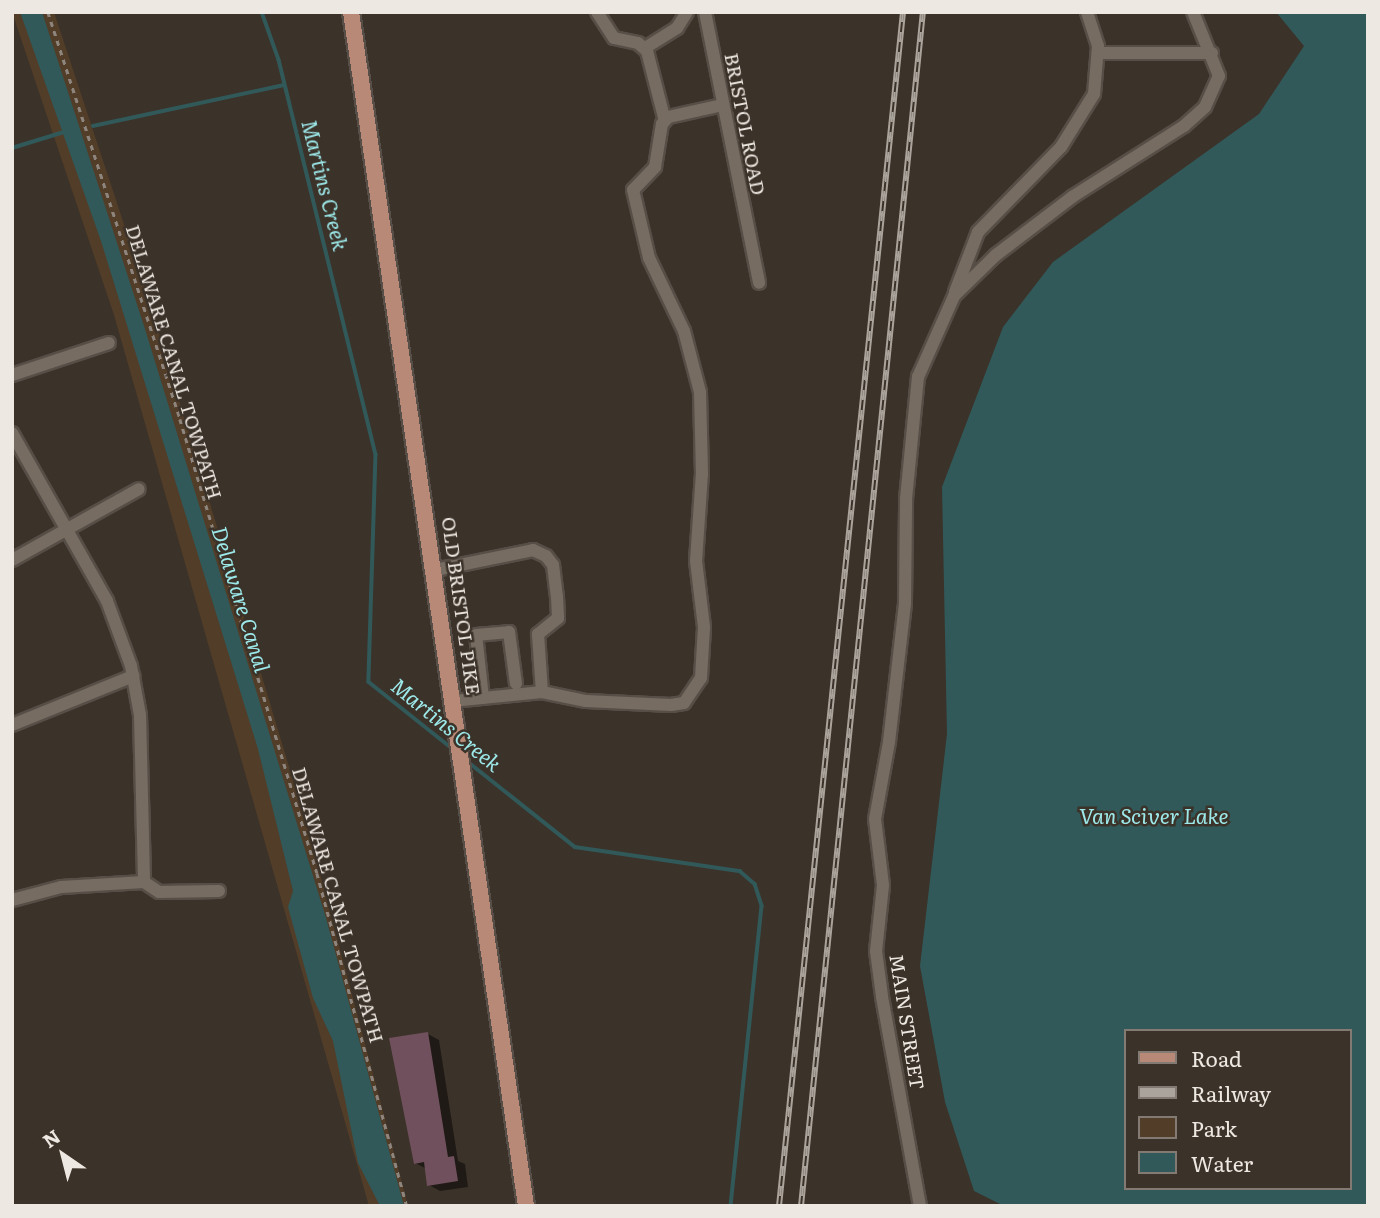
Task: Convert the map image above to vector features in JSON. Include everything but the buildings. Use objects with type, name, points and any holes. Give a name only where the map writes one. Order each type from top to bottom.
[{"type":"main road","name":"OLD BRISTOL PIKE","points":[[351,12],[435,570],[526,1206]]},
{"type":"street","points":[[597,12],[614,38],[645,48],[677,28],[687,12]]},
{"type":"street","name":"BRISTOL ROAD","points":[[705,12],[759,283]]},
{"type":"street","points":[[1087,12],[1099,53],[1212,53]]},
{"type":"street","points":[[954,296],[996,255],[1072,198],[1194,119],[1219,82],[1212,53],[1193,12]]},
{"type":"street","points":[[454,701],[542,692],[586,701],[671,705],[684,703],[701,678],[704,627],[696,561],[702,474],[700,392],[684,331],[649,258],[633,190],[655,167],[664,121],[645,48]]},
{"type":"street","name":"MAIN STREET","points":[[920,1206],[876,951],[883,885],[875,819],[890,743],[905,603],[906,499],[918,377],[954,296],[978,232],[1060,147],[1082,118],[1094,94],[1099,53]]},
{"type":"street","points":[[664,121],[722,105]]},
{"type":"street","points":[[12,375],[109,343]]},
{"type":"street","points":[[12,433],[107,601],[133,676],[139,715],[144,882]]},
{"type":"street","points":[[12,560],[139,489]]},
{"type":"street","points":[[435,570],[499,554],[533,550],[546,555],[553,565],[558,618],[538,634],[542,692]]},
{"type":"street","points":[[483,698],[476,635],[509,632],[516,684]]},
{"type":"street","points":[[12,725],[133,676]]},
{"type":"street","points":[[12,900],[61,887],[144,882],[159,892],[219,891]]},
{"type":"path","name":"DELAWARE CANAL TOWPATH","points":[[48,12],[180,419],[317,873],[407,1206]]},
{"type":"green space","points":[[12,12],[54,12],[148,297],[311,840],[408,1206],[369,1206],[114,315]]},
{"type":"water","points":[[20,12],[42,12],[145,329],[326,918],[404,1206],[380,1206],[358,1163],[333,1041],[313,998],[288,907],[293,891],[258,749],[101,241]]},
{"type":"water","name":"Van Sciver Lake","points":[[1276,12],[1368,12],[1368,1206],[1004,1206],[974,1191],[945,1102],[920,966],[947,734],[942,487],[1003,327],[1053,262],[1259,114],[1304,46]]},
{"type":"waterway","name":"Martins Creek","points":[[262,12],[279,60],[376,454],[369,682],[453,749]]},
{"type":"waterway","points":[[93,126],[284,85]]},
{"type":"waterway","points":[[12,148],[64,132]]},
{"type":"waterway","name":"Martins Creek","points":[[467,761],[575,847],[740,871],[755,884],[762,906],[731,1206]]},
{"type":"railway","points":[[779,1206],[903,12]]},
{"type":"railway","points":[[801,1206],[923,12]]},
{"type":"water label","name":"Delaware Canal","points":[[242,599]]}]
